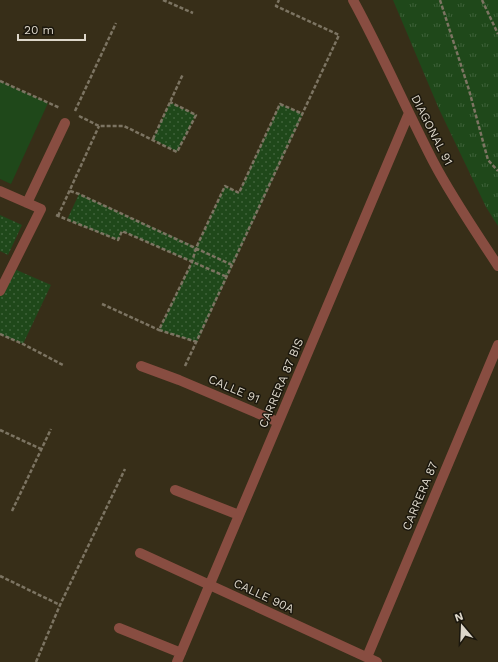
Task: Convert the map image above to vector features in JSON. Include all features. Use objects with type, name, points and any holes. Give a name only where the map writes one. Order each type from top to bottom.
[{"type":"street","name":"DIAGONAL 91","points":[[353,0],[371,32],[409,113],[439,171],[464,214],[498,266]]},
{"type":"street","name":"CARRERA 87 BIS","points":[[179,658],[409,113]]},
{"type":"street","points":[[27,203],[65,123]]},
{"type":"street","points":[[0,191],[41,209],[0,292]]},
{"type":"street","name":"CARRERA 87","points":[[367,657],[498,345]]},
{"type":"street","name":"CALLE 91","points":[[141,366],[179,380],[278,422]]},
{"type":"street","points":[[175,490],[239,515]]},
{"type":"street","name":"CALLE 90A","points":[[140,553],[377,662]]},
{"type":"street","points":[[119,628],[179,658]]},
{"type":"path","points":[[163,0],[193,13]]},
{"type":"path","points":[[179,380],[339,35],[276,6],[278,0]]},
{"type":"path","points":[[440,0],[469,90],[488,160],[498,171]]},
{"type":"path","points":[[482,0],[498,34]]},
{"type":"path","points":[[116,23],[74,113],[100,126],[124,126],[177,152],[196,115],[170,102]]},
{"type":"path","points":[[153,139],[183,74]]},
{"type":"path","points":[[0,81],[61,108]]},
{"type":"path","points":[[159,330],[192,262],[196,248],[225,186],[239,193],[280,104],[303,114]]},
{"type":"path","points":[[58,216],[100,126]]},
{"type":"path","points":[[70,191],[232,265]]},
{"type":"path","points":[[41,209],[118,240],[122,231],[227,277]]},
{"type":"path","points":[[102,304],[159,330],[197,342]]},
{"type":"path","points":[[0,334],[63,365]]},
{"type":"path","points":[[12,511],[51,429]]},
{"type":"path","points":[[0,430],[41,449]]},
{"type":"path","points":[[36,662],[60,605],[125,469]]},
{"type":"path","points":[[0,576],[60,605]]},
{"type":"green space","points":[[393,0],[498,0],[498,226],[486,207],[439,109]]},
{"type":"green space","points":[[0,81],[48,103],[11,184],[0,179]]},
{"type":"green space","points":[[170,102],[196,115],[177,152],[153,139]]},
{"type":"green space","points":[[280,104],[303,114],[197,342],[159,330],[192,262],[123,231],[118,240],[67,220],[79,194],[196,247],[225,186],[239,193]]},
{"type":"green space","points":[[0,215],[22,225],[8,255],[0,251]]},
{"type":"green space","points":[[12,268],[51,285],[23,344],[0,334],[0,292]]}]
